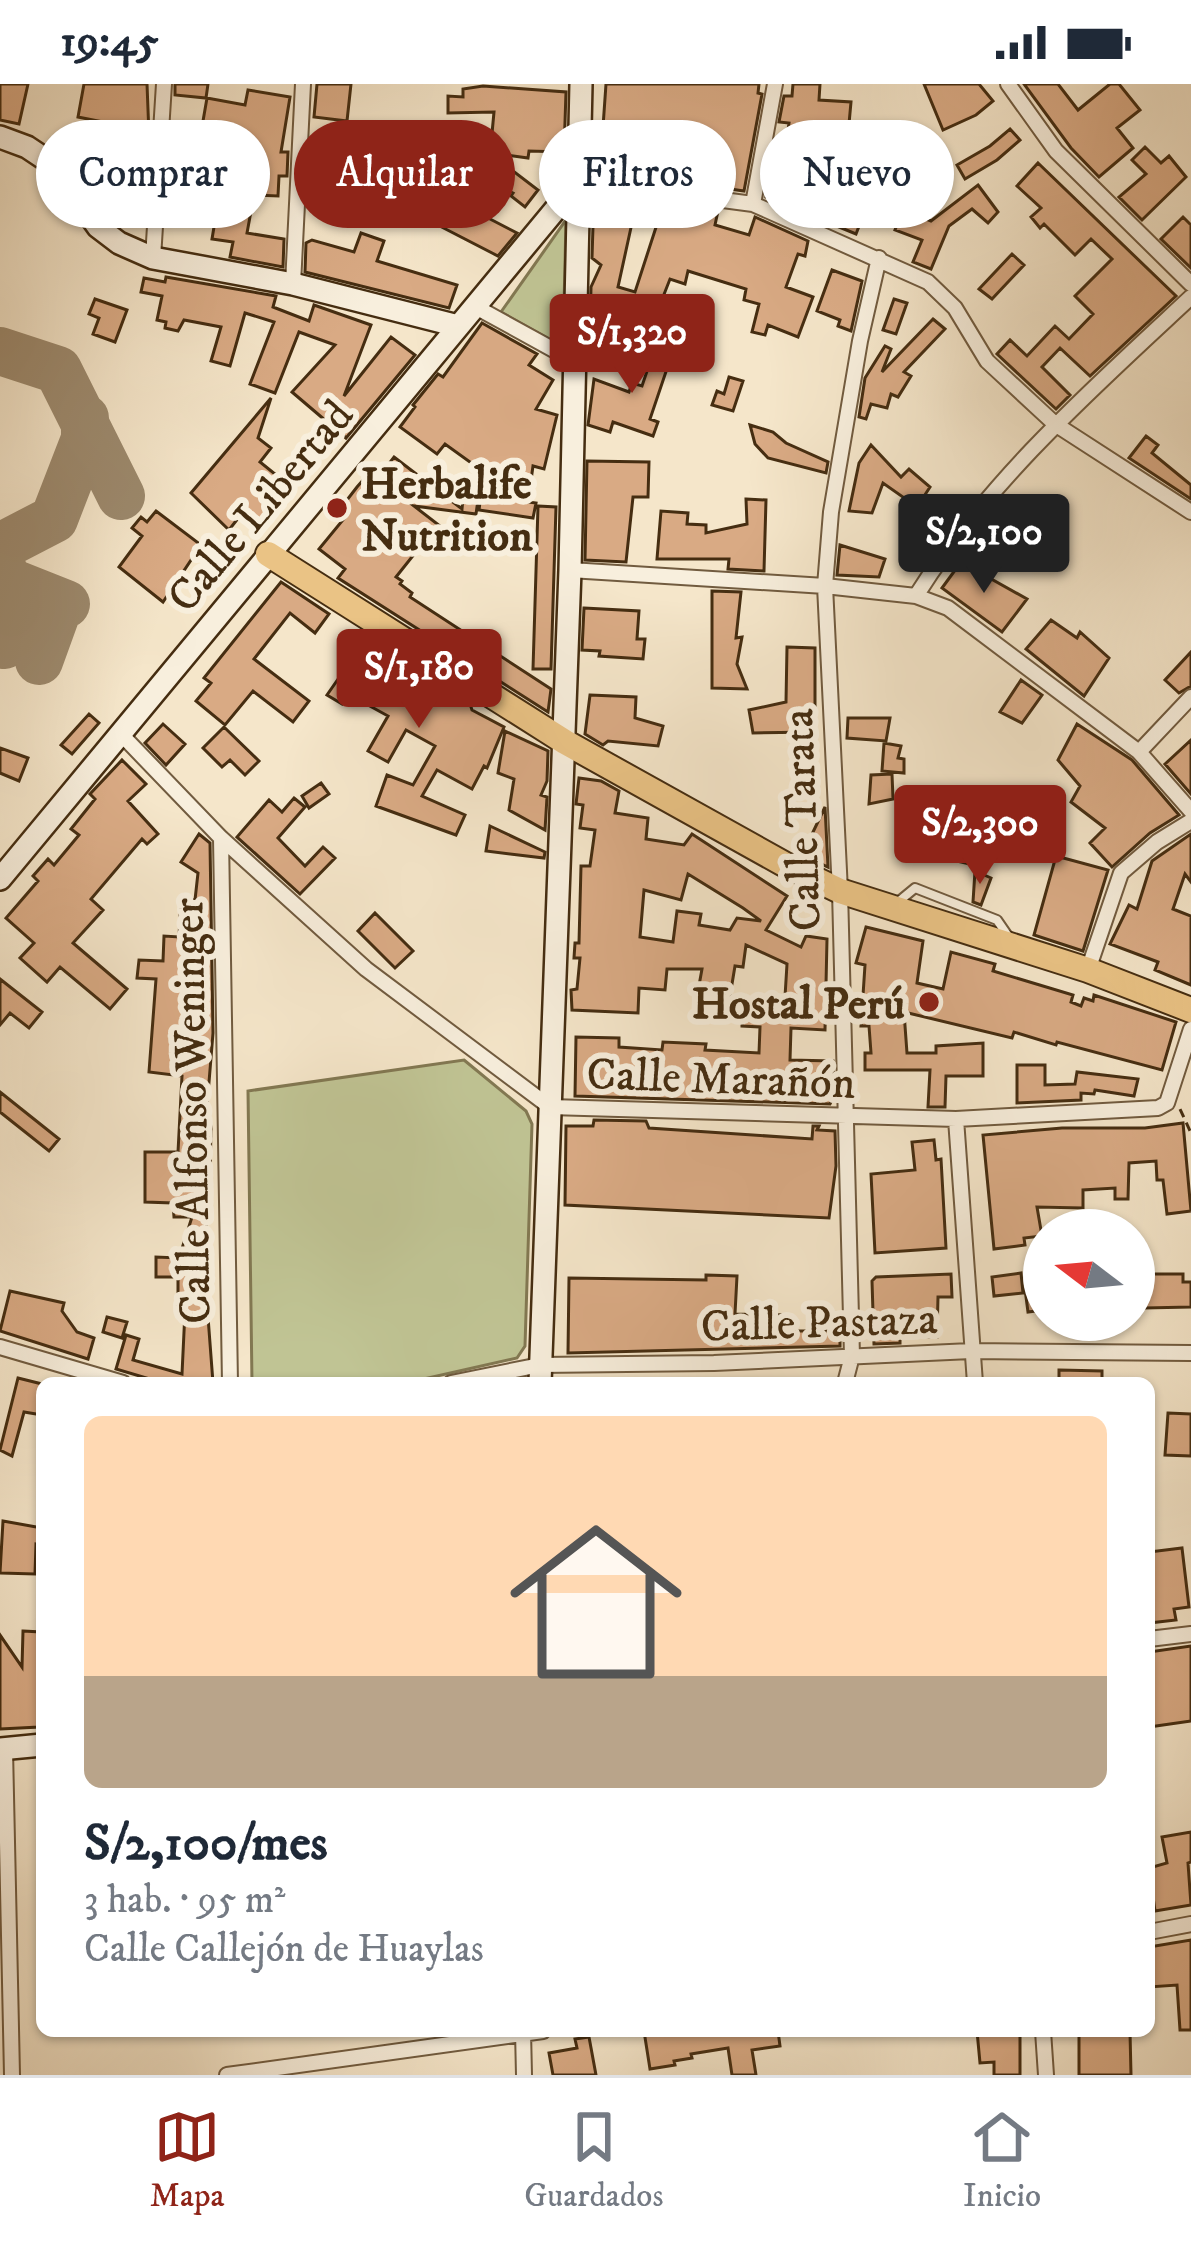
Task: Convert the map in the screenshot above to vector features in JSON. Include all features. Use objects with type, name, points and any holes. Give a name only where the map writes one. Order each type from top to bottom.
[{"type":"highway","points":[[268,554],[565,742],[784,864],[840,891],[1088,970],[1191,1010]]},
{"type":"street","points":[[153,258],[164,84]]},
{"type":"street","points":[[580,120],[581,84]]},
{"type":"street","points":[[753,204],[775,84]]},
{"type":"street","points":[[1008,84],[1056,152],[1191,284]]},
{"type":"street","points":[[293,284],[299,88]]},
{"type":"street","points":[[0,137],[54,165],[98,226],[119,244],[153,258],[293,284],[458,326]]},
{"type":"street","points":[[736,202],[753,204],[928,282],[955,308],[988,361],[1055,424],[1191,512]]},
{"type":"street","name":"Calle Libertad","points":[[0,879],[540,228]]},
{"type":"street","points":[[540,1374],[565,742],[578,228]]},
{"type":"street","name":"Calle Tarata","points":[[847,1377],[852,1356],[840,891],[825,586],[831,512],[879,258]]},
{"type":"street","points":[[916,596],[947,545],[1055,424],[1191,297]]},
{"type":"street","points":[[474,306],[574,361]]},
{"type":"street","points":[[570,570],[825,586],[916,596],[948,608],[1139,752],[1191,811]]},
{"type":"street","points":[[1139,752],[1191,698]]},
{"type":"street","name":"Calle Marañón","points":[[118,732],[221,838],[410,1006],[550,1107],[956,1119],[1158,1108],[1167,1102]]},
{"type":"street","points":[[1088,970],[1121,873],[1191,821]]},
{"type":"street","name":"Calle Alfonso Weninger","points":[[221,838],[230,1377]]},
{"type":"street","points":[[1167,1102],[1191,1030]]},
{"type":"street","points":[[956,1119],[974,1377]]},
{"type":"street","points":[[0,1347],[102,1377]]},
{"type":"street","name":"Calle Pastaza","points":[[540,1374],[971,1351],[1191,1352]]},
{"type":"street","points":[[1155,1638],[1191,1634]]},
{"type":"street","points":[[13,2075],[2,1749],[36,1746]]},
{"type":"street","points":[[1155,1931],[1191,1924]]},
{"type":"street","points":[[227,2075],[495,2037]]},
{"type":"street","points":[[523,2037],[524,2075]]},
{"type":"street","points":[[1043,2037],[1046,2075]]},
{"type":"path","points":[[1167,1102],[1182,1110],[1191,1133]]},
{"type":"green space","points":[[560,228],[566,228],[563,347],[501,312]]},
{"type":"green space","points":[[464,1060],[526,1111],[532,1124],[525,1346],[517,1358],[433,1377],[252,1377],[248,1091]]},
{"type":"building","points":[[0,84],[28,84],[19,124],[0,120]]},
{"type":"building","points":[[84,84],[147,84],[148,120],[78,117]]},
{"type":"building","points":[[175,84],[208,84],[206,98],[175,95]]},
{"type":"building","points":[[317,84],[351,84],[347,120],[314,117]]},
{"type":"building","points":[[606,84],[759,84],[762,94],[744,191],[736,190],[736,120],[603,120]]},
{"type":"building","points":[[793,84],[820,84],[819,100],[851,102],[849,120],[779,120],[784,96],[792,96]]},
{"type":"building","points":[[924,84],[979,84],[993,101],[954,125],[954,120],[939,120]]},
{"type":"building","points":[[1024,84],[1058,84],[1078,110],[1110,84],[1119,84],[1140,110],[1117,128],[1133,148],[1099,177]]},
{"type":"building","points":[[463,89],[566,92],[565,120],[539,120],[539,151],[529,151],[528,158],[515,156],[515,120],[493,120],[494,112],[448,113],[448,96],[463,97]]},
{"type":"building","points":[[248,90],[290,97],[281,152],[288,152],[287,176],[279,176],[278,196],[270,196],[270,120],[203,120],[207,98],[245,105]]},
{"type":"building","points":[[1010,129],[1020,140],[965,179],[957,165]]},
{"type":"building","points":[[1145,147],[1161,163],[1169,156],[1186,177],[1142,220],[1119,197],[1146,174],[1132,160]]},
{"type":"building","points":[[1038,163],[1176,296],[1090,376],[1060,348],[1042,367],[1070,395],[1056,409],[997,354],[1010,340],[1027,356],[1055,326],[1069,339],[1093,314],[1075,296],[1112,259],[1091,239],[1075,255],[1031,217],[1041,208],[1017,186]]},
{"type":"building","points":[[515,172],[538,190],[525,207],[515,199]]},
{"type":"building","points":[[978,185],[998,212],[988,223],[972,209],[954,222],[954,203]]},
{"type":"building","points":[[755,217],[760,219],[760,228],[779,228],[808,241],[805,256],[798,254],[786,287],[813,297],[798,337],[768,325],[765,335],[752,332],[759,304],[744,300],[746,289],[688,271],[685,284],[670,279],[647,338],[603,326],[601,335],[590,333],[591,287],[601,265],[592,258],[593,228],[631,228],[618,287],[635,292],[656,228],[725,228],[749,235]]},
{"type":"building","points":[[1183,217],[1191,225],[1191,268],[1161,239]]},
{"type":"building","points":[[214,228],[248,228],[247,233],[284,239],[283,267],[230,257],[233,242],[212,239]]},
{"type":"building","points":[[444,228],[507,228],[517,233],[498,256]]},
{"type":"building","points":[[948,228],[931,269],[913,262],[922,240],[895,230]]},
{"type":"building","points":[[361,233],[384,241],[377,261],[457,285],[449,308],[305,272],[306,243],[312,240],[354,252]]},
{"type":"building","points":[[1012,254],[1024,265],[992,299],[979,289]]},
{"type":"building","points":[[832,270],[862,281],[851,331],[838,326],[840,320],[817,311]]},
{"type":"building","points":[[166,277],[276,296],[273,307],[309,321],[314,305],[371,325],[344,396],[391,337],[415,355],[346,438],[292,392],[335,345],[299,332],[275,393],[250,384],[274,322],[245,313],[230,366],[211,361],[221,327],[184,320],[178,331],[165,328],[166,322],[157,320],[162,296],[141,292],[144,278],[165,282]]},
{"type":"building","points":[[95,299],[127,310],[115,342],[93,334],[99,318],[89,314]]},
{"type":"building","points":[[894,299],[907,303],[896,334],[883,330]]},
{"type":"building","points":[[933,319],[945,329],[904,372],[911,376],[898,397],[891,394],[887,408],[871,404],[866,419],[859,417],[865,378],[885,346],[891,349],[882,372]]},
{"type":"building","points":[[482,323],[537,354],[529,365],[553,380],[536,409],[557,415],[544,469],[533,466],[528,502],[536,503],[533,518],[479,510],[481,494],[524,501],[445,444],[437,454],[400,427]]},
{"type":"building","points":[[659,336],[676,342],[650,419],[658,422],[653,436],[613,422],[610,432],[588,425],[594,379],[629,392],[632,383],[642,386]]},
{"type":"building","points":[[729,377],[743,381],[733,411],[712,405],[717,391],[724,394]]},
{"type":"building","points":[[271,398],[258,438],[271,448],[260,462],[291,487],[256,531],[239,517],[229,530],[191,493]]},
{"type":"building","points":[[750,425],[828,462],[826,473],[768,458],[755,444]]},
{"type":"building","points":[[1146,436],[1158,445],[1152,453],[1191,485],[1191,499],[1129,458]]},
{"type":"building","points":[[871,445],[901,477],[909,469],[930,487],[917,507],[883,483],[872,513],[849,511],[859,463]]},
{"type":"building","points":[[394,457],[462,509],[463,498],[478,500],[476,514],[414,506],[449,533],[438,546],[427,538],[396,577],[400,584],[412,593],[410,597],[551,689],[548,712],[338,578],[345,569],[319,549],[347,515],[340,509],[357,487],[370,472],[378,478]]},
{"type":"building","points":[[587,461],[649,462],[648,497],[633,497],[626,562],[585,560]]},
{"type":"building","points":[[746,499],[766,500],[764,571],[728,569],[729,559],[657,559],[661,511],[688,513],[687,524],[706,525],[706,533],[747,524]]},
{"type":"building","points":[[538,506],[556,507],[551,669],[533,669]]},
{"type":"building","points":[[1013,509],[1058,540],[1046,556],[1010,533],[990,548],[980,537],[1005,511]]},
{"type":"building","points":[[156,511],[201,545],[163,602],[119,567],[142,536],[132,528],[141,517],[147,522]]},
{"type":"building","points":[[840,545],[885,559],[879,577],[837,575]]},
{"type":"building","points":[[961,562],[1027,599],[1002,632],[942,588]]},
{"type":"building","points":[[281,582],[329,614],[315,633],[290,613],[254,659],[309,701],[293,722],[253,691],[225,725],[196,701],[211,683],[204,678]]},
{"type":"building","points":[[712,591],[741,592],[737,664],[747,689],[712,688]]},
{"type":"building","points":[[584,608],[639,611],[637,639],[645,639],[643,659],[582,650]]},
{"type":"building","points":[[1051,620],[1077,638],[1080,632],[1109,658],[1084,696],[1026,649]]},
{"type":"building","points":[[366,639],[504,727],[487,768],[484,766],[472,789],[437,770],[422,796],[465,815],[456,835],[376,806],[387,775],[413,785],[435,746],[406,730],[388,762],[368,751],[388,716],[348,694],[342,704],[327,695]]},
{"type":"building","points":[[787,647],[815,648],[815,732],[753,733],[749,710],[786,702]]},
{"type":"building","points":[[1191,652],[1191,686],[1179,693],[1165,680]]},
{"type":"building","points":[[1021,680],[1042,695],[1022,723],[1000,712]]},
{"type":"building","points":[[590,695],[636,697],[635,718],[663,726],[658,746],[608,741],[603,745],[585,734]]},
{"type":"building","points":[[89,714],[99,723],[72,754],[61,745]]},
{"type":"building","points":[[848,718],[890,718],[886,741],[847,738]]},
{"type":"building","points":[[163,724],[185,744],[166,765],[145,743]]},
{"type":"building","points":[[1077,724],[1132,760],[1179,815],[1112,867],[1090,843],[1105,828],[1071,802],[1080,786],[1058,760]]},
{"type":"building","points":[[224,727],[259,761],[245,775],[230,760],[222,767],[203,748]]},
{"type":"building","points":[[505,731],[548,751],[547,781],[541,795],[547,797],[545,830],[509,810],[514,779],[498,773]]},
{"type":"building","points":[[1191,740],[1191,794],[1165,764]]},
{"type":"building","points":[[884,743],[901,746],[898,758],[904,759],[904,773],[882,771]]},
{"type":"building","points":[[0,748],[28,758],[19,781],[0,773]]},
{"type":"building","points":[[122,760],[146,784],[128,801],[158,834],[147,844],[142,839],[91,899],[103,910],[73,943],[127,989],[110,1009],[60,967],[47,982],[20,958],[34,943],[6,918],[38,881],[33,876],[48,859],[54,865],[79,835],[71,829],[95,799],[90,794]]},
{"type":"building","points":[[892,774],[893,799],[869,804],[871,775]]},
{"type":"building","points":[[579,778],[601,781],[619,791],[615,813],[648,818],[646,839],[684,845],[692,834],[787,896],[766,930],[801,947],[806,936],[827,939],[825,1030],[791,1028],[790,1060],[833,1061],[830,1104],[575,1096],[576,1037],[619,1038],[619,1047],[662,1050],[663,1042],[759,1053],[760,1027],[742,1026],[742,1011],[784,1013],[787,964],[746,945],[743,967],[735,966],[730,996],[698,991],[702,969],[667,969],[665,990],[639,988],[638,1013],[572,1010],[571,990],[577,989],[580,958],[574,958],[575,943],[579,943],[581,866],[590,866],[595,830],[580,828],[583,805],[576,804]],"holes":[[[688,874],[761,921],[737,918],[730,930],[699,925],[701,914],[677,911],[673,942],[640,937],[644,890],[681,900]]]},
{"type":"building","points":[[321,783],[329,794],[309,808],[302,796]]},
{"type":"building","points":[[294,798],[305,807],[278,838],[305,866],[323,847],[335,858],[300,894],[237,837],[269,800],[282,812]]},
{"type":"building","points":[[825,807],[828,867],[802,855]]},
{"type":"building","points":[[949,818],[987,832],[978,866],[939,857]]},
{"type":"building","points":[[490,826],[545,852],[544,858],[486,851]]},
{"type":"building","points":[[199,834],[210,843],[210,1178],[200,1178],[201,1189],[207,1180],[205,1277],[213,1377],[143,1377],[116,1369],[126,1335],[139,1339],[133,1360],[182,1374],[185,1311],[178,1311],[178,1277],[156,1277],[156,1257],[179,1258],[192,1217],[174,1217],[173,1203],[145,1202],[145,1152],[178,1152],[182,1076],[149,1072],[156,979],[137,978],[139,960],[163,961],[164,936],[179,937],[181,899],[195,900],[198,873],[181,862]]},
{"type":"building","points":[[1191,834],[1191,882],[1185,874],[1173,909],[1191,916],[1191,985],[1155,970],[1158,962],[1110,944],[1129,905],[1137,909],[1152,861]]},
{"type":"building","points":[[1056,856],[1108,870],[1083,951],[1034,935]]},
{"type":"building","points":[[975,871],[991,878],[981,905],[973,902]]},
{"type":"building","points":[[375,913],[413,951],[395,968],[358,931]]},
{"type":"building","points":[[866,927],[923,941],[917,983],[943,989],[951,952],[995,964],[993,971],[1073,995],[1071,1002],[1081,1006],[1084,998],[1093,1001],[1094,995],[1176,1022],[1162,1070],[1014,1032],[1012,1038],[904,1012],[907,1053],[936,1053],[936,1046],[983,1043],[983,1076],[946,1076],[945,1107],[928,1107],[930,1070],[865,1070],[865,1053],[871,1053],[869,1026],[861,1026],[865,965],[856,963]]},
{"type":"building","points":[[0,979],[42,1012],[29,1028],[10,1013],[0,1025]]},
{"type":"building","points":[[1017,1065],[1045,1065],[1045,1085],[1075,1084],[1077,1072],[1138,1079],[1134,1096],[1095,1090],[1094,1094],[1081,1093],[1081,1100],[1017,1103]]},
{"type":"building","points":[[0,1092],[59,1139],[49,1151],[0,1112]]},
{"type":"building","points":[[594,1120],[812,1139],[813,1126],[835,1131],[829,1218],[565,1205],[566,1126],[593,1126]]},
{"type":"building","points":[[1183,1123],[1191,1211],[1167,1214],[1156,1161],[1129,1163],[1128,1199],[1115,1199],[1115,1188],[1083,1190],[1083,1208],[1023,1209],[1023,1245],[994,1249],[983,1135]]},
{"type":"building","points":[[934,1140],[936,1160],[941,1159],[946,1248],[875,1253],[871,1174],[915,1170],[912,1142]]},
{"type":"building","points":[[1021,1273],[1023,1293],[994,1296],[992,1277]]},
{"type":"building","points":[[951,1274],[952,1297],[938,1297],[937,1337],[900,1336],[900,1343],[874,1344],[872,1281],[876,1277]]},
{"type":"building","points":[[1155,1274],[1183,1274],[1183,1282],[1191,1282],[1191,1307],[1155,1308]]},
{"type":"building","points":[[706,1275],[737,1276],[735,1314],[789,1315],[788,1331],[840,1331],[840,1346],[568,1353],[569,1278],[706,1280]]},
{"type":"building","points":[[10,1291],[64,1303],[62,1311],[77,1332],[94,1338],[88,1359],[0,1331]]},
{"type":"building","points":[[107,1317],[127,1322],[122,1338],[103,1332]]},
{"type":"building","points":[[1059,1370],[1102,1371],[1102,1377],[1059,1377]]},
{"type":"building","points":[[18,1378],[36,1382],[36,1414],[24,1412],[12,1456],[0,1450]]},
{"type":"building","points":[[1168,1413],[1191,1414],[1191,1456],[1165,1455]]},
{"type":"building","points":[[3,1521],[36,1527],[35,1574],[0,1573]]},
{"type":"building","points":[[1182,1548],[1189,1607],[1174,1609],[1176,1620],[1155,1622],[1155,1551]]},
{"type":"building","points":[[23,1631],[36,1632],[36,1727],[0,1729],[0,1635],[22,1667]]},
{"type":"building","points":[[1191,1646],[1191,1721],[1155,1726],[1155,1651]]},
{"type":"building","points":[[1191,1832],[1191,1905],[1155,1911],[1155,1866],[1167,1863],[1162,1837]]},
{"type":"building","points":[[1191,1940],[1191,2030],[1180,2030],[1177,1985],[1155,1987],[1155,1946]]},
{"type":"building","points":[[589,2037],[596,2075],[553,2075],[549,2053],[577,2048],[575,2039]]},
{"type":"building","points":[[645,2037],[779,2037],[780,2046],[752,2050],[756,2075],[732,2075],[728,2048],[691,2054],[692,2058],[674,2061],[675,2065],[650,2069]]},
{"type":"building","points":[[978,2037],[1020,2037],[1020,2075],[994,2075],[994,2062],[980,2063]]},
{"type":"building","points":[[1079,2037],[1130,2037],[1131,2075],[1079,2075]]},
{"type":"taxiway","points":[[0,351],[58,370],[121,496]]},
{"type":"taxiway","points":[[0,547],[54,519],[85,439],[85,418]]},
{"type":"taxiway","points":[[0,563],[8,581],[66,604]]},
{"type":"taxiway","points":[[4,645],[19,603],[8,581]]},
{"type":"taxiway","points":[[39,661],[56,614],[45,596]]},
{"type":"place","name":"Herbalife Nutrition","points":[[337,508]]},
{"type":"place","name":"Hostal Perú","points":[[929,1002]]}]
